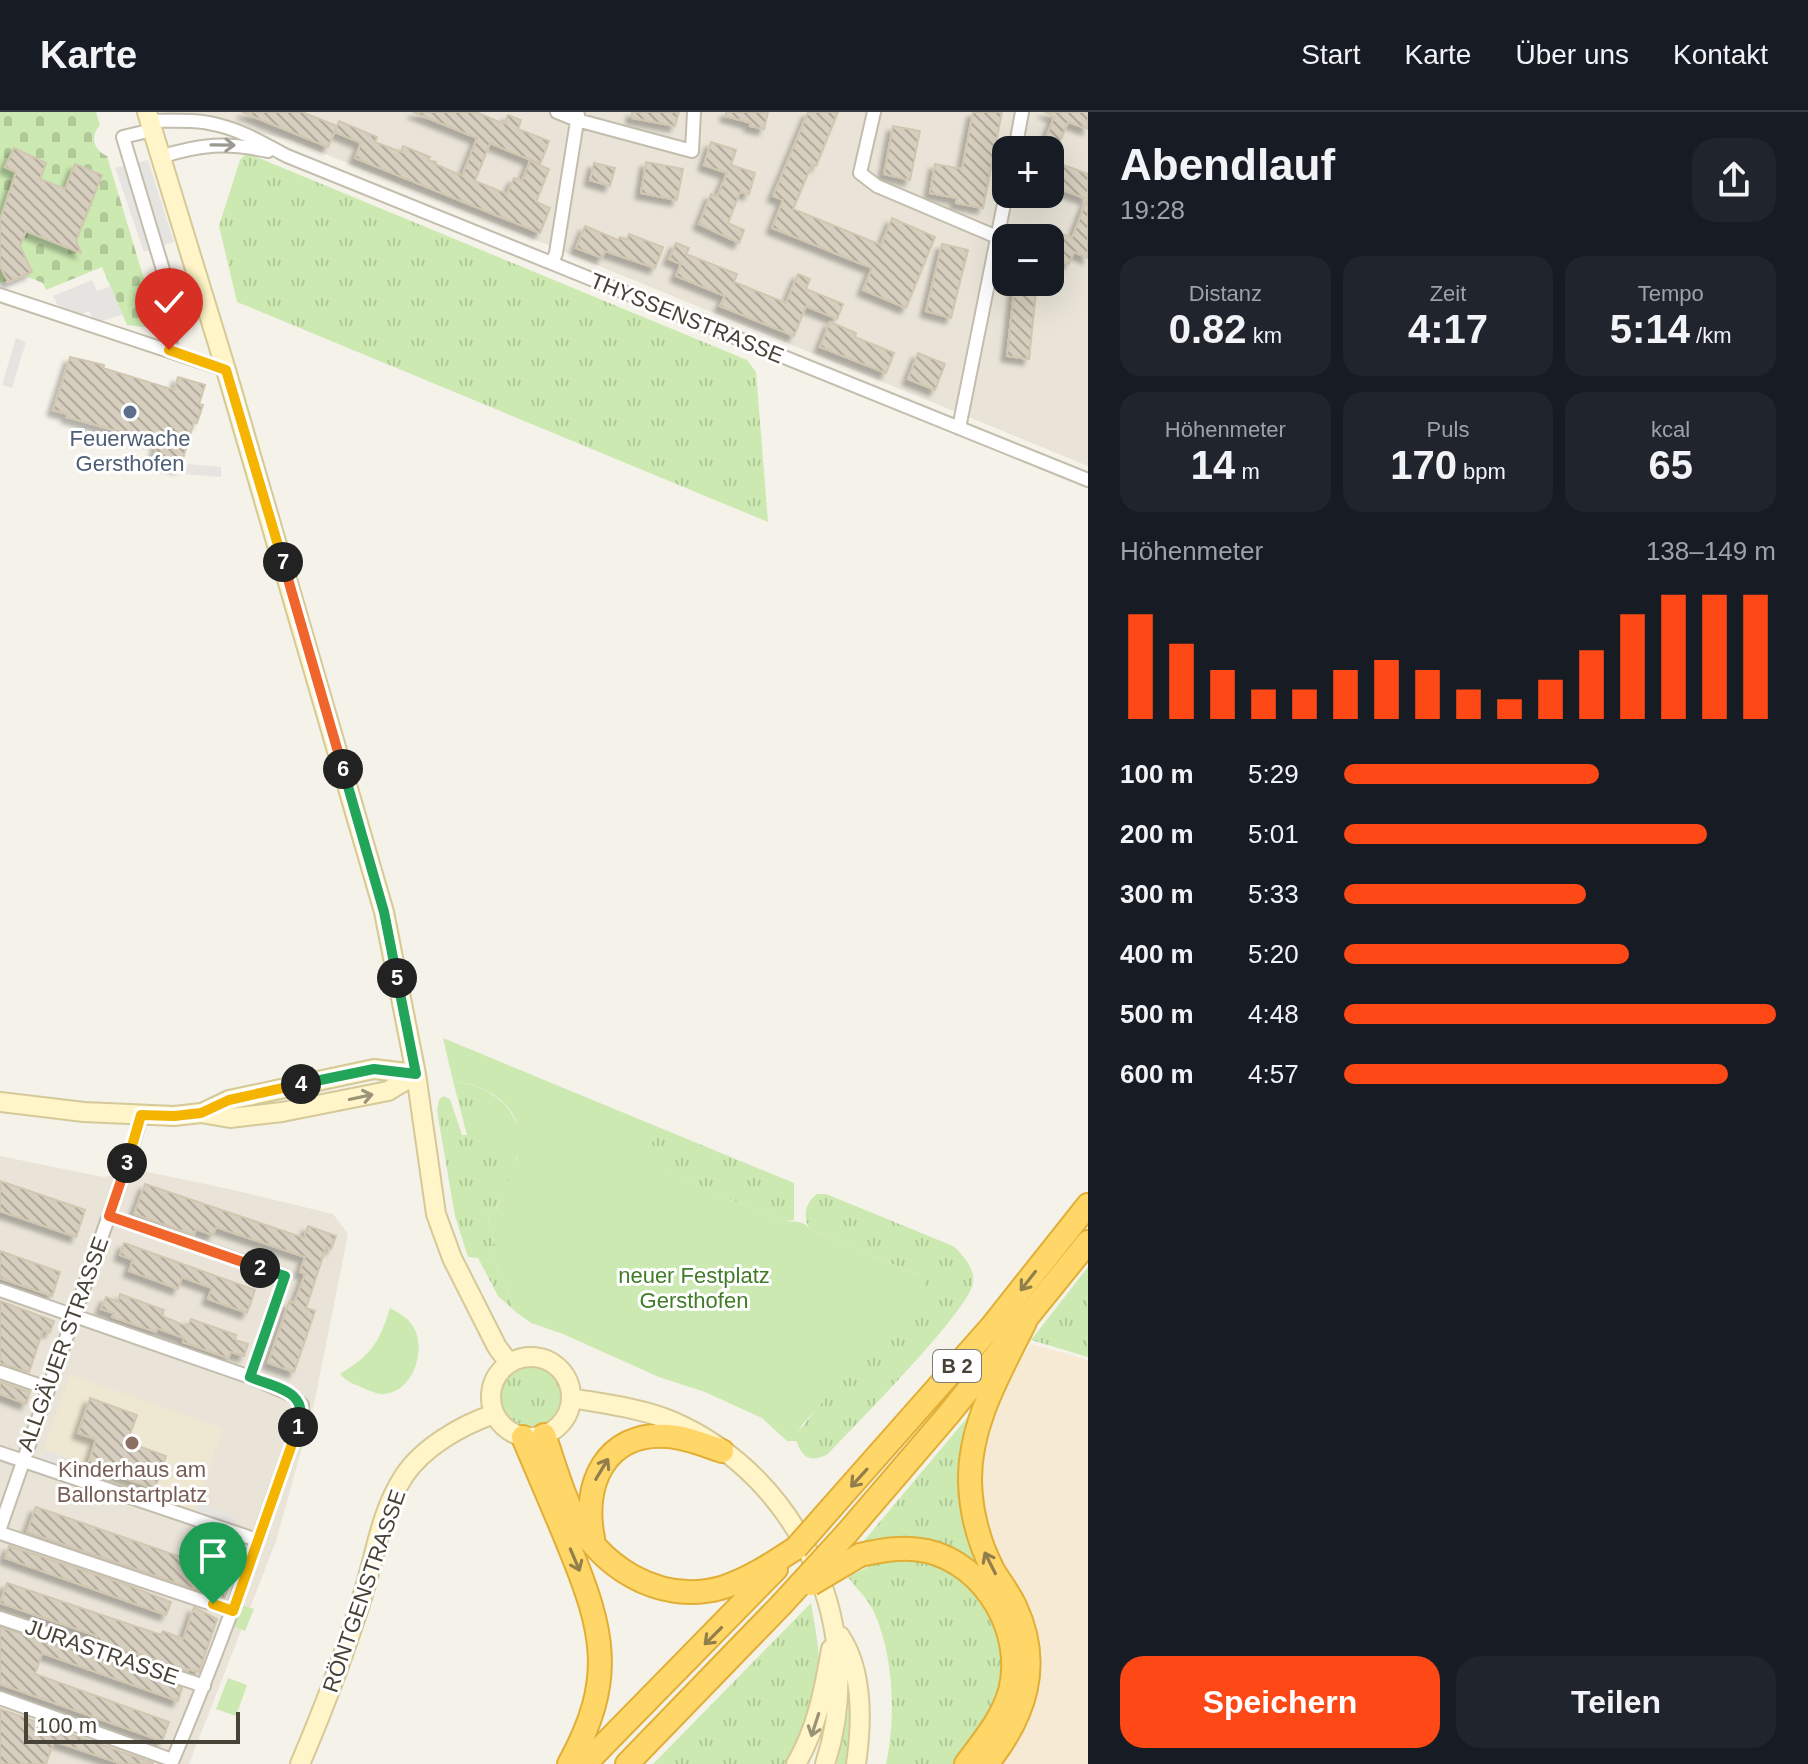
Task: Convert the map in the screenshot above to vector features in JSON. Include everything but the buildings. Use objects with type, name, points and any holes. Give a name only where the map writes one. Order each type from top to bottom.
[{"type":"highway","name":"B 2","points":[[765,1574],[796,1548],[963,1360],[1088,1205]]},
{"type":"highway","name":"B 2","points":[[627,1764],[847,1533],[1025,1322],[1088,1242]]},
{"type":"highway","points":[[987,1764],[1018,1715],[1027,1688],[1027,1648],[1021,1621],[980,1540],[972,1503],[971,1463],[984,1409],[1025,1322]]},
{"type":"highway","points":[[534,1436],[572,1512],[612,1563],[632,1578],[676,1590],[706,1591],[765,1574]]},
{"type":"highway","points":[[534,1436],[593,1607],[600,1639],[601,1660],[596,1696],[585,1733],[569,1764]]},
{"type":"highway","points":[[594,1543],[589,1510],[592,1487],[602,1465],[616,1450],[642,1438],[667,1436],[722,1451]]},
{"type":"highway","points":[[781,1605],[860,1555],[894,1549],[928,1552],[943,1557],[983,1586],[1004,1619],[1013,1645],[1010,1689],[995,1724],[966,1764]]},
{"type":"highway","points":[[585,1764],[765,1574]]},
{"type":"main road","points":[[149,121],[226,370],[384,912],[416,1074],[436,1214],[452,1258],[497,1347],[509,1363]]},
{"type":"main road","points":[[1,1101],[84,1112],[174,1116],[201,1113],[229,1100],[374,1069],[416,1074]]},
{"type":"main road","points":[[531,1357],[551,1363],[566,1378],[571,1398],[561,1424],[534,1436],[504,1428],[494,1414],[490,1397],[493,1383],[509,1363],[531,1357]]},
{"type":"main road","points":[[571,1398],[660,1417],[689,1430],[722,1451],[764,1487],[790,1519],[816,1566],[827,1593],[834,1627],[839,1707],[825,1764]]},
{"type":"main road","name":"RÖNTGENSTRASSE","points":[[300,1764],[347,1644],[384,1518],[398,1486],[410,1468],[437,1446],[470,1422],[494,1414]]},
{"type":"main road","points":[[796,1764],[818,1717],[834,1627]]},
{"type":"main road","points":[[834,1627],[844,1642],[856,1673],[860,1709],[856,1764]]},
{"type":"street","points":[[557,112],[692,151],[694,112]]},
{"type":"street","points":[[874,112],[860,173],[877,186],[992,235]]},
{"type":"street","points":[[1018,136],[1022,112]]},
{"type":"street","points":[[552,263],[564,209],[577,116]]},
{"type":"street","points":[[149,121],[123,137],[173,303],[175,317],[169,350]]},
{"type":"street","name":"THYSSENSTRASSE","points":[[149,121],[216,124],[242,132],[287,156],[1088,480]]},
{"type":"street","name":"THYSSENSTRASSE","points":[[160,157],[188,148],[216,144],[245,146],[287,156]]},
{"type":"street","points":[[959,428],[992,262]]},
{"type":"street","points":[[0,295],[226,370]]},
{"type":"street","name":"ALLGÄUER STRASSE","points":[[0,1530],[141,1115]]},
{"type":"street","points":[[109,1216],[285,1276],[250,1377]]},
{"type":"street","points":[[0,1290],[250,1377],[292,1395],[300,1401],[302,1416],[233,1611],[171,1762],[0,1698]]},
{"type":"street","points":[[0,1372],[47,1388]]},
{"type":"street","points":[[0,1453],[257,1540]]},
{"type":"street","points":[[0,1530],[233,1611]]},
{"type":"street","name":"JURASTRASSE","points":[[0,1618],[204,1686]]},
{"type":"shaded area","points":[[164,112],[1088,112],[1088,466],[291,140]]},
{"type":"shaded area","points":[[148,160],[174,242],[144,252],[115,168]]},
{"type":"shaded area","points":[[92,280],[97,291],[111,286],[122,315],[95,323],[89,311],[77,316],[57,304],[53,296]]},
{"type":"shaded area","points":[[16,338],[26,342],[12,388],[2,385]]},
{"type":"shaded area","points":[[188,464],[221,467],[221,477],[184,474]]},
{"type":"shaded area","points":[[0,1156],[103,1177],[143,1171],[229,1189],[333,1214],[348,1234],[314,1404],[276,1541],[189,1764],[0,1764]]},
{"type":"shaded area","points":[[1031,1344],[1088,1360],[1088,1764],[997,1764],[1015,1587],[992,1542],[981,1506],[982,1457],[998,1395]]},
{"type":"shaded area","name":"Kinderhaus am Ballonstartplatz","points":[[70,1375],[223,1428],[194,1511],[41,1458]]},
{"type":"shaded area","points":[[46,1450],[77,1461],[72,1471],[41,1460]]},
{"type":"shaded area","points":[[199,1503],[235,1516],[232,1526],[195,1513]]},
{"type":"green space","points":[[0,112],[96,112],[100,125],[94,142],[107,156],[159,329],[127,325],[102,267],[46,290],[43,283],[23,275],[0,283]]},
{"type":"green space","points":[[247,153],[747,360],[756,372],[768,522],[237,302],[219,226],[240,160]]},
{"type":"green space","name":"neuer Festplatz Gersthofen","points":[[443,1038],[658,1127],[644,1164],[785,1221],[802,1223],[809,1229],[921,1276],[923,1290],[802,1425],[796,1436],[797,1441],[787,1441],[762,1418],[705,1392],[659,1377],[531,1323],[516,1312],[493,1256],[495,1245],[487,1212],[496,1210],[518,1156],[468,1135],[478,1109],[517,1123],[506,1105],[491,1093],[453,1081]]},
{"type":"green space","points":[[453,1081],[494,1095],[512,1114],[517,1127],[519,1141],[513,1171],[495,1211],[487,1212],[495,1245],[493,1256],[516,1312],[498,1296],[478,1258],[468,1257],[455,1216],[437,1111],[443,1096],[450,1099],[462,1135],[467,1135]]},
{"type":"green space","points":[[658,1127],[794,1183],[794,1220],[785,1221],[643,1164]]},
{"type":"green space","points":[[817,1194],[826,1194],[953,1246],[968,1262],[973,1283],[952,1318],[884,1395],[828,1454],[810,1458],[802,1453],[795,1436],[921,1276],[809,1229],[806,1210]]},
{"type":"green space","points":[[1088,1267],[1088,1357],[1031,1340]]},
{"type":"green space","points":[[390,1308],[407,1319],[414,1328],[419,1347],[410,1377],[395,1391],[382,1394],[352,1383],[340,1374],[373,1347]]},
{"type":"green space","points":[[530,1364],[543,1367],[553,1374],[560,1384],[563,1397],[560,1410],[553,1420],[543,1427],[530,1430],[517,1427],[507,1420],[500,1410],[497,1397],[500,1384],[507,1374],[517,1367]]},
{"type":"green space","points":[[972,1412],[989,1576],[971,1566],[858,1548]]},
{"type":"green space","points":[[910,1558],[942,1566],[976,1591],[988,1607],[1002,1644],[1004,1664],[997,1702],[955,1764],[886,1764],[892,1707],[886,1648],[871,1607],[848,1577],[868,1567],[867,1561]]},
{"type":"green space","points":[[811,1603],[819,1658],[819,1686],[812,1713],[788,1764],[653,1764]]},
{"type":"green space","points":[[241,1605],[254,1609],[245,1631],[233,1626]]},
{"type":"green space","points":[[849,1670],[847,1764],[837,1764],[848,1711]]},
{"type":"green space","points":[[228,1678],[247,1685],[236,1716],[216,1709]]},
{"type":"place","name":"Feuerwache Gersthofen","points":[[130,412]]},
{"type":"place","name":"Kinderhaus am Ballonstartplatz","points":[[132,1443]]},
{"type":"route","points":[[169,350],[226,370],[384,912],[416,1074],[374,1069],[229,1100],[201,1113],[141,1115],[109,1216],[285,1276],[250,1377],[297,1398],[302,1405],[302,1416],[233,1611],[213,1604]]}]
